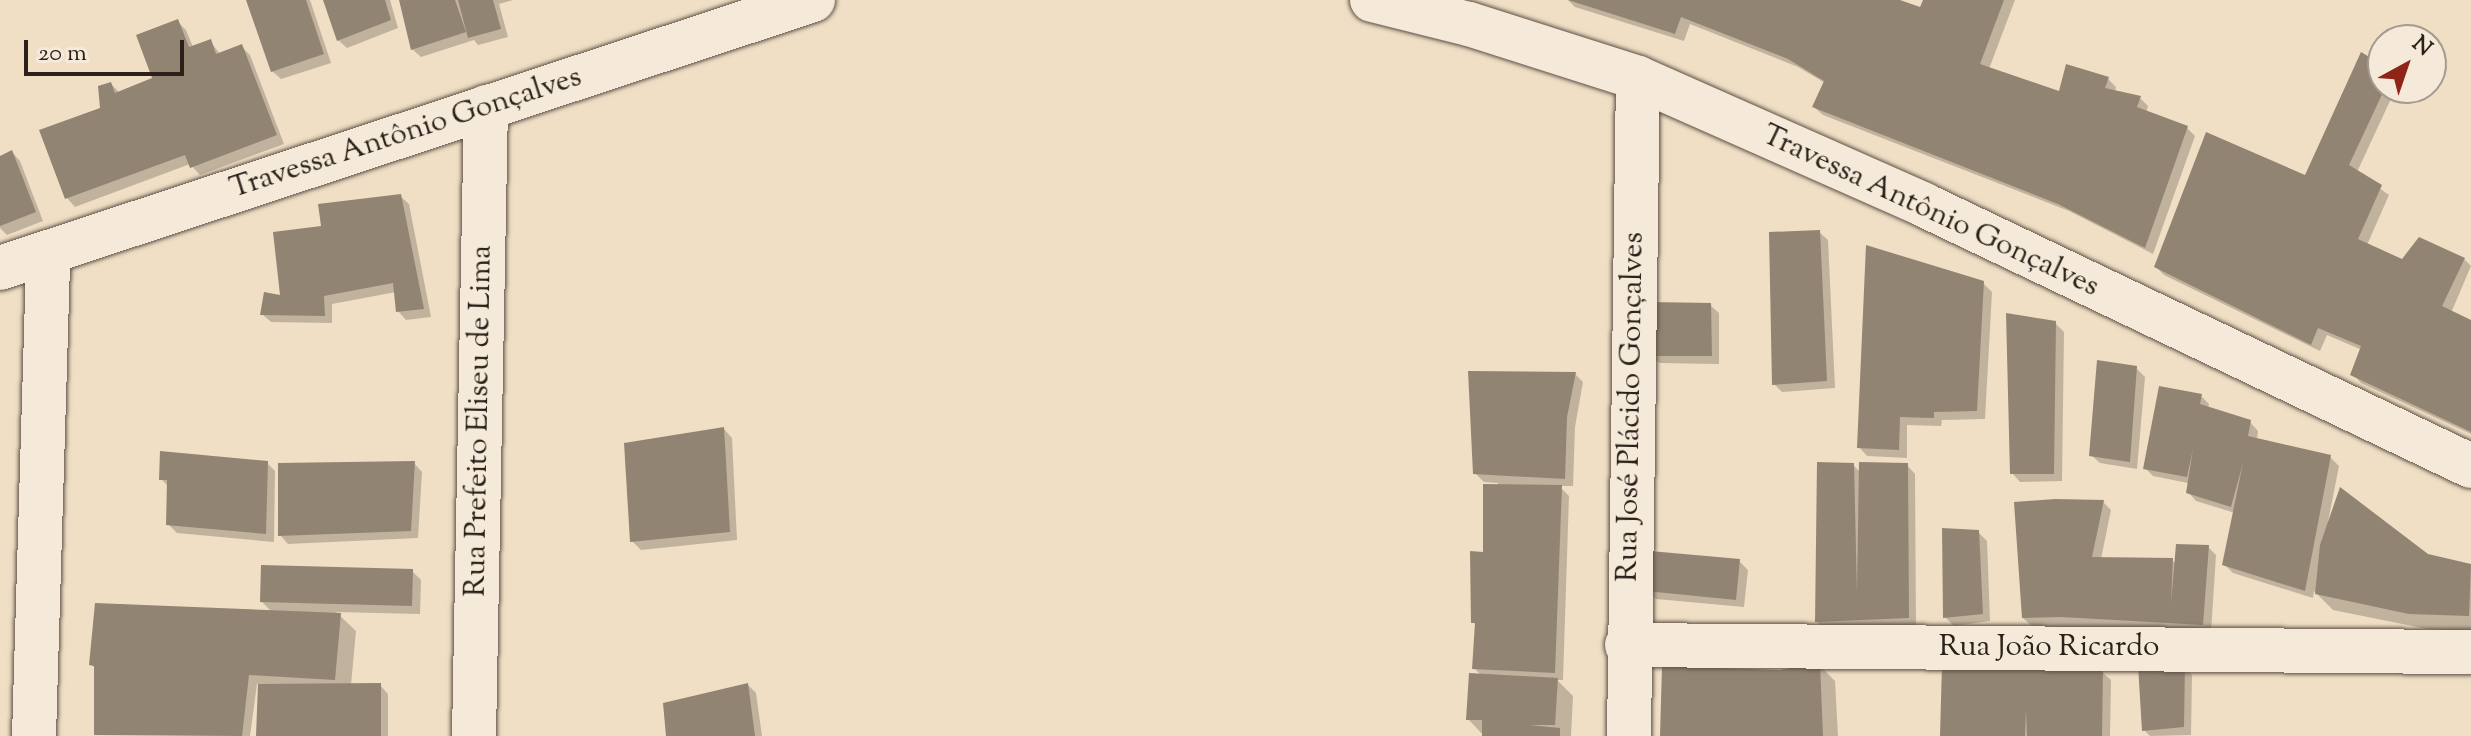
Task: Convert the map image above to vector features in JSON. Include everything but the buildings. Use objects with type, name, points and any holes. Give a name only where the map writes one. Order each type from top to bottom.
[{"type":"street","name":"Travessa Antônio Gonçalves","points":[[0,268],[48,255],[813,0]]},
{"type":"street","name":"Travessa Antônio Gonçalves","points":[[1372,0],[1469,24],[1638,78],[1924,205],[2471,466]]},
{"type":"street","name":"Rua José Plácido Gonçalves","points":[[1629,736],[1627,645],[1638,78]]},
{"type":"street","name":"Rua Prefeito Eliseu de Lima","points":[[474,736],[486,107]]},
{"type":"street","points":[[34,736],[48,255]]},
{"type":"street","name":"Rua João Ricardo","points":[[1627,645],[2471,652]]}]
